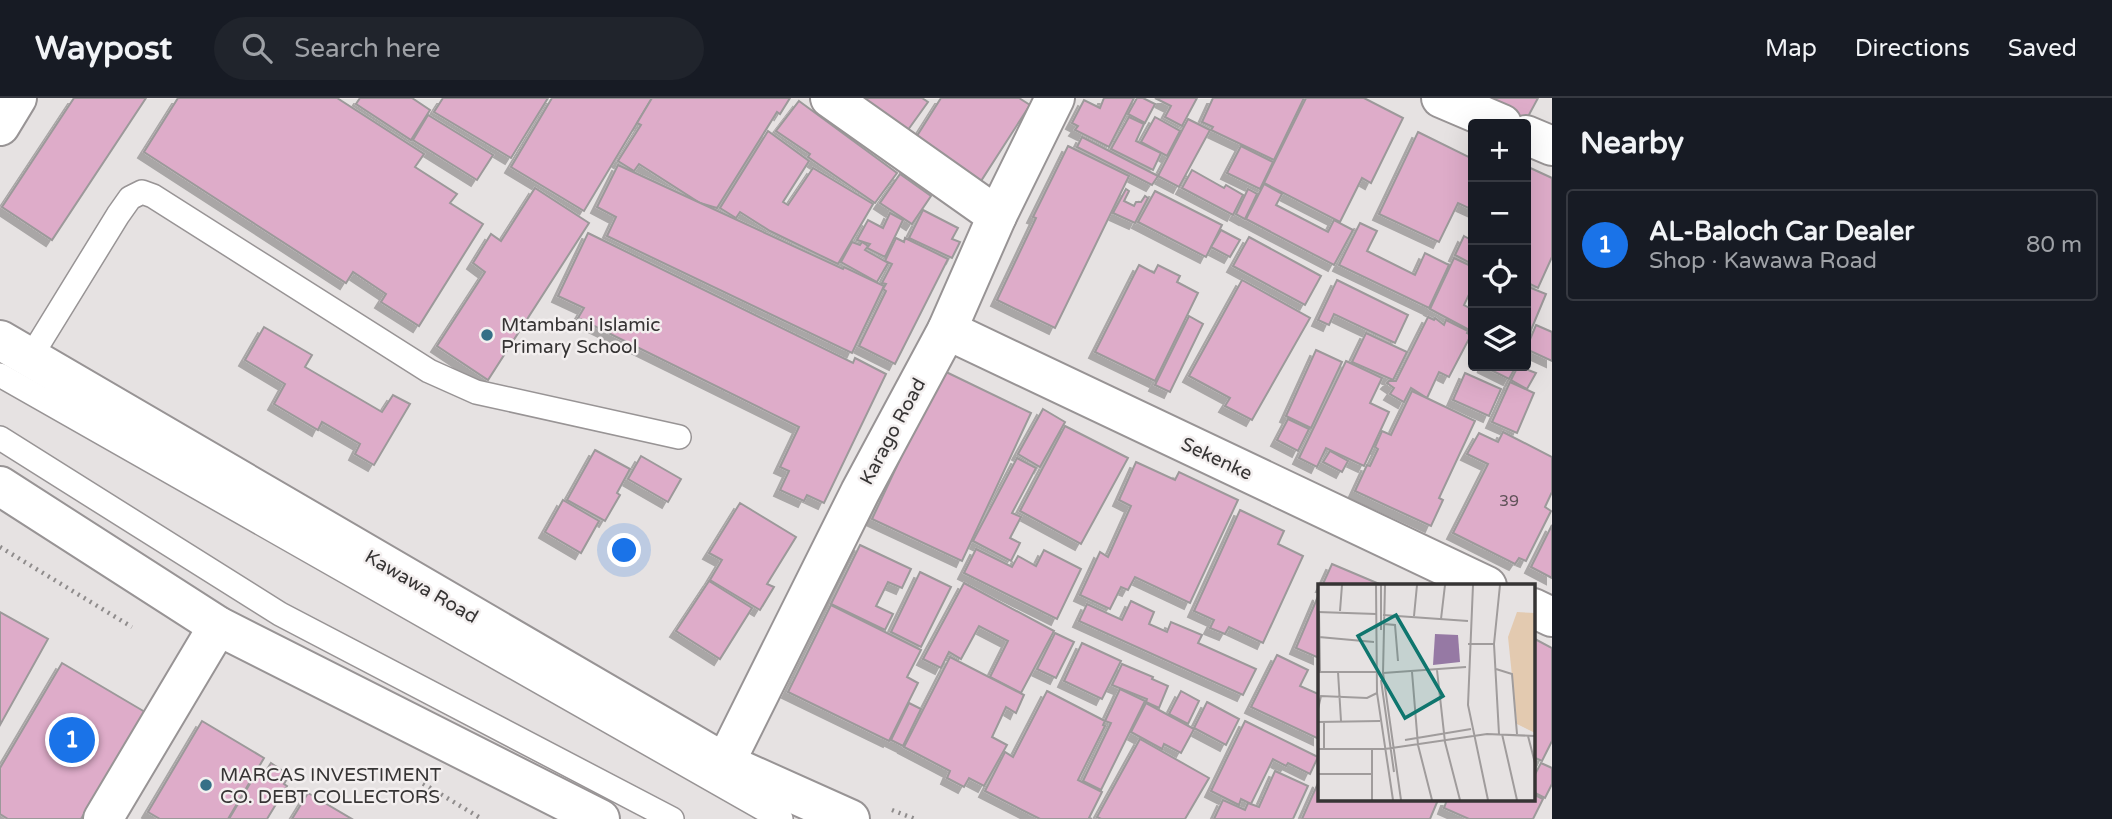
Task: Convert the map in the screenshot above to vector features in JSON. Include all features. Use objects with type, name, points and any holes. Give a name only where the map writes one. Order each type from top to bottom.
[{"type":"street","points":[[0,126],[17,98]]},
{"type":"street","points":[[830,98],[998,216]]},
{"type":"street","name":"Karago Road","points":[[724,762],[860,492],[947,330],[1055,98]]},
{"type":"street","points":[[1441,98],[1490,119]]},
{"type":"street","points":[[1531,137],[1552,146]]},
{"type":"street","name":"Sekenke","points":[[947,330],[1483,584]]},
{"type":"street","name":"Kawawa Road","points":[[10,358],[724,762],[849,819]]},
{"type":"street","points":[[0,486],[218,626],[600,819]]},
{"type":"street","points":[[1534,608],[1552,617]]},
{"type":"street","points":[[103,819],[218,626]]},
{"type":"lane","points":[[10,358],[130,198],[142,192],[153,196],[429,371],[476,392],[679,436]]},
{"type":"lane","name":"Kawawa Road","points":[[10,358],[781,819]]},
{"type":"lane","points":[[0,438],[280,614],[671,819]]},
{"type":"building","points":[[74,98],[146,98],[52,240],[2,207]]},
{"type":"building","points":[[178,98],[337,98],[424,154],[415,167],[457,194],[450,203],[483,224],[419,326],[381,302],[386,294],[353,272],[346,283],[144,152]]},
{"type":"building","points":[[360,98],[412,98],[430,110],[411,140],[356,104]]},
{"type":"building","points":[[443,98],[548,98],[511,158],[434,112]]},
{"type":"building","points":[[552,98],[652,98],[584,211],[511,167]]},
{"type":"building","points":[[652,98],[790,98],[780,114],[777,112],[717,208],[700,203],[639,164],[634,171],[618,161],[641,125],[637,123]]},
{"type":"building","points":[[858,98],[922,98],[928,102],[900,141]]},
{"type":"building","points":[[941,98],[1019,98],[1030,105],[981,181],[915,139]]},
{"type":"building","points":[[1104,98],[1134,98],[1109,147],[1075,130],[1078,126],[1072,123],[1084,100],[1100,108]]},
{"type":"building","points":[[1137,98],[1155,104],[1145,123],[1128,114]]},
{"type":"building","points":[[1155,98],[1197,98],[1182,126],[1165,117],[1171,106]]},
{"type":"building","points":[[1213,98],[1304,98],[1274,160],[1211,130],[1213,127],[1202,122]]},
{"type":"building","points":[[1306,98],[1364,98],[1403,118],[1371,183],[1362,178],[1340,222],[1264,183]]},
{"type":"building","points":[[1467,98],[1538,98],[1527,119],[1513,119]]},
{"type":"building","points":[[799,101],[897,173],[875,203],[808,157],[810,154],[776,131]]},
{"type":"building","points":[[428,115],[493,155],[477,180],[413,140]]},
{"type":"building","points":[[1129,117],[1144,124],[1136,141],[1161,153],[1153,170],[1111,149]]},
{"type":"building","points":[[1155,117],[1180,131],[1167,156],[1141,142]]},
{"type":"building","points":[[1188,119],[1210,130],[1179,187],[1158,176]]},
{"type":"building","points":[[768,131],[809,161],[783,202],[788,205],[813,168],[873,204],[838,264],[770,231],[740,212],[736,218],[720,208]]},
{"type":"building","points":[[1418,132],[1468,157],[1468,208],[1458,203],[1439,242],[1379,214]]},
{"type":"building","points":[[1082,137],[1158,176],[1152,185],[1077,147]]},
{"type":"building","points":[[1068,146],[1129,176],[1055,328],[997,300]]},
{"type":"building","points":[[1241,146],[1273,162],[1260,189],[1227,173]]},
{"type":"building","points":[[618,165],[884,286],[852,353],[607,236],[616,217],[597,207]]},
{"type":"building","points":[[1531,168],[1552,178],[1552,257],[1538,288],[1531,284]]},
{"type":"building","points":[[1192,170],[1243,195],[1233,215],[1182,188]]},
{"type":"building","points":[[900,174],[931,196],[912,224],[880,203]]},
{"type":"building","points":[[1264,184],[1282,194],[1276,205],[1328,232],[1334,220],[1353,230],[1334,265],[1246,219]]},
{"type":"building","points":[[535,188],[589,223],[488,380],[437,346],[485,272],[473,263],[491,234],[501,241]]},
{"type":"building","points":[[1126,189],[1129,191],[1124,201],[1134,206],[1145,196],[1148,198],[1135,223],[1113,213]]},
{"type":"building","points":[[1248,189],[1257,194],[1245,219],[1236,214]]},
{"type":"building","points":[[1155,191],[1222,225],[1206,257],[1138,222]]},
{"type":"building","points":[[923,210],[958,228],[952,239],[960,242],[952,258],[909,238]]},
{"type":"building","points":[[890,213],[903,220],[885,257],[867,248],[870,244],[857,240],[868,220],[883,228]]},
{"type":"building","points":[[1360,223],[1377,231],[1367,251],[1415,275],[1425,253],[1449,265],[1429,308],[1339,265]]},
{"type":"building","points":[[1221,230],[1240,240],[1230,257],[1211,247]]},
{"type":"building","points":[[588,233],[853,363],[855,358],[886,374],[824,503],[807,495],[804,501],[780,490],[789,471],[780,467],[799,427],[578,318],[584,308],[558,296]]},
{"type":"building","points":[[1464,236],[1468,238],[1468,262],[1455,255]]},
{"type":"building","points":[[1249,237],[1321,276],[1305,305],[1233,266]]},
{"type":"building","points":[[896,238],[904,242],[905,238],[948,259],[895,364],[859,346],[886,291],[883,289],[886,284],[882,283],[892,264],[885,261]]},
{"type":"building","points":[[852,242],[860,245],[862,242],[868,246],[865,250],[888,263],[877,282],[841,262]]},
{"type":"building","points":[[1454,258],[1468,265],[1468,297],[1464,305],[1468,307],[1468,329],[1430,309]]},
{"type":"building","points":[[1139,265],[1154,273],[1158,265],[1180,276],[1177,282],[1198,293],[1155,381],[1095,352]]},
{"type":"building","points":[[1242,280],[1310,318],[1252,420],[1225,406],[1230,398],[1189,376]]},
{"type":"building","points":[[1337,280],[1408,315],[1395,343],[1334,314],[1329,325],[1318,320]]},
{"type":"building","points":[[1531,288],[1546,294],[1531,330]]},
{"type":"building","points":[[1189,316],[1203,324],[1170,392],[1155,385]]},
{"type":"building","points":[[1428,317],[1434,320],[1435,318],[1444,325],[1446,320],[1468,331],[1468,341],[1449,377],[1439,372],[1427,398],[1411,388],[1404,402],[1390,394],[1394,388],[1387,383],[1396,381]]},
{"type":"building","points":[[1536,325],[1552,332],[1552,361],[1531,351],[1531,337]]},
{"type":"building","points":[[264,327],[312,355],[305,367],[382,412],[393,395],[410,404],[374,465],[355,454],[360,444],[322,422],[318,430],[274,404],[285,384],[245,360]]},
{"type":"building","points":[[1366,333],[1407,352],[1393,380],[1352,362]]},
{"type":"building","points":[[1316,350],[1342,362],[1311,428],[1286,416]]},
{"type":"building","points":[[1346,361],[1382,378],[1370,403],[1389,412],[1364,466],[1326,448],[1317,467],[1299,458]]},
{"type":"building","points":[[942,370],[1031,413],[962,561],[872,519]]},
{"type":"building","points":[[1493,371],[1513,371],[1509,379]]},
{"type":"building","points":[[1516,371],[1536,373],[1527,389],[1511,380]]},
{"type":"building","points":[[1465,373],[1501,389],[1489,416],[1453,400]]},
{"type":"building","points":[[1510,382],[1534,393],[1517,433],[1492,422]]},
{"type":"building","points":[[1412,391],[1475,421],[1439,498],[1443,500],[1431,526],[1355,491],[1378,449],[1375,447],[1382,431],[1391,435]]},
{"type":"building","points":[[1043,409],[1065,422],[1040,467],[1018,454]]},
{"type":"building","points":[[1288,419],[1309,429],[1298,451],[1277,440]]},
{"type":"building","points":[[1065,426],[1128,458],[1081,544],[1020,511]]},
{"type":"building","points":[[1503,432],[1552,457],[1552,492],[1545,507],[1551,511],[1526,561],[1519,558],[1515,564],[1453,533],[1488,464],[1467,454],[1479,433],[1498,442]]},
{"type":"building","points":[[595,450],[630,469],[617,493],[620,495],[605,521],[567,500]]},
{"type":"building","points":[[1330,451],[1348,461],[1342,472],[1323,462]]},
{"type":"building","points":[[641,456],[681,479],[668,502],[628,479]]},
{"type":"building","points":[[1017,458],[1036,468],[1012,513],[1021,517],[1010,538],[1020,543],[1011,561],[973,541]]},
{"type":"building","points":[[1136,462],[1175,480],[1179,472],[1238,500],[1190,603],[1135,577],[1128,590],[1121,587],[1110,609],[1080,595],[1100,552],[1108,557],[1131,506],[1119,500]]},
{"type":"building","points":[[563,500],[599,521],[581,553],[545,532]]},
{"type":"building","points":[[740,503],[796,537],[767,584],[774,587],[760,610],[710,580],[722,560],[709,553]]},
{"type":"building","points":[[1240,510],[1284,531],[1278,544],[1303,556],[1263,643],[1229,627],[1225,634],[1210,628],[1214,620],[1194,611]]},
{"type":"building","points":[[1552,525],[1552,578],[1531,567]]},
{"type":"building","points":[[860,545],[911,569],[902,588],[888,582],[876,606],[893,614],[885,630],[831,604]]},
{"type":"building","points":[[976,549],[1012,567],[1018,556],[1036,566],[1044,550],[1081,569],[1057,619],[964,573]]},
{"type":"building","points":[[1332,564],[1379,584],[1323,584]]},
{"type":"building","points":[[920,572],[951,587],[921,647],[891,632]]},
{"type":"building","points":[[709,581],[752,608],[720,659],[676,631]]},
{"type":"building","points":[[964,583],[1054,631],[1021,693],[990,677],[1008,641],[979,626],[961,659],[949,652],[941,668],[923,659]]},
{"type":"building","points":[[1318,596],[1318,658],[1296,648]]},
{"type":"building","points":[[1131,601],[1154,612],[1149,624],[1167,632],[1171,622],[1202,635],[1198,643],[1256,669],[1243,695],[1079,621],[1087,604],[1122,620]]},
{"type":"building","points":[[831,605],[921,650],[907,677],[918,683],[889,741],[788,692]]},
{"type":"building","points":[[0,612],[48,639],[0,725]]},
{"type":"building","points":[[1055,633],[1074,642],[1056,678],[1037,669]]},
{"type":"building","points":[[1534,639],[1552,648],[1552,741],[1542,761],[1534,757]]},
{"type":"building","points":[[1082,643],[1121,661],[1102,699],[1064,681]]},
{"type":"building","points":[[1277,655],[1308,670],[1300,686],[1318,694],[1318,739],[1251,707]]},
{"type":"building","points":[[950,657],[1024,695],[1016,713],[1006,707],[992,737],[1007,745],[984,786],[969,778],[964,787],[947,778],[950,771],[904,747]]},
{"type":"building","points":[[62,663],[145,712],[81,819],[8,819],[0,814],[0,768]]},
{"type":"building","points":[[1122,664],[1168,686],[1159,708],[1146,702],[1147,699],[1112,685]]},
{"type":"building","points":[[1120,689],[1145,701],[1101,790],[1083,781],[1111,723],[1105,721]]},
{"type":"building","points":[[1047,691],[1105,721],[1078,780],[1102,792],[1089,818],[1092,819],[1040,819],[985,791],[1005,752],[1013,757]]},
{"type":"building","points":[[1181,691],[1199,701],[1188,724],[1169,714]]},
{"type":"building","points":[[1207,702],[1239,719],[1226,745],[1194,728]]},
{"type":"building","points":[[909,703],[921,709],[903,746],[891,740]]},
{"type":"building","points":[[1146,703],[1194,729],[1181,753],[1164,744],[1162,749],[1131,732]]},
{"type":"building","name":"MARCAS INVESTIMENT CO. DEBT COLLECTORS","points":[[202,721],[264,758],[228,819],[160,819],[148,812]]},
{"type":"building","points":[[1245,721],[1318,757],[1310,774],[1273,759],[1251,804],[1241,799],[1239,805],[1211,791]]},
{"type":"building","points":[[1140,739],[1209,778],[1185,819],[1097,817]]},
{"type":"building","points":[[271,763],[289,775],[284,784],[287,786],[267,819],[229,819],[258,770],[264,774]]},
{"type":"building","points":[[1541,763],[1552,768],[1552,784],[1545,798],[1534,792],[1534,776]]},
{"type":"building","points":[[1275,771],[1308,786],[1293,819],[1214,819],[1223,800],[1245,810],[1248,803],[1259,807]]},
{"type":"building","points":[[1318,783],[1318,802],[1437,802],[1430,819],[1302,819]]},
{"type":"building","points":[[308,793],[352,819],[292,819]]},
{"type":"building","points":[[1534,794],[1543,799],[1533,819],[1469,819],[1444,808],[1446,802],[1534,802]]},
{"type":"place","name":"Mtambani Islamic Primary School","points":[[487,335]]},
{"type":"place","name":"AL-Baloch Car Dealer","points":[[72,740]]},
{"type":"place","name":"MARCAS INVESTIMENT CO. DEBT COLLECTORS","points":[[206,785]]}]
